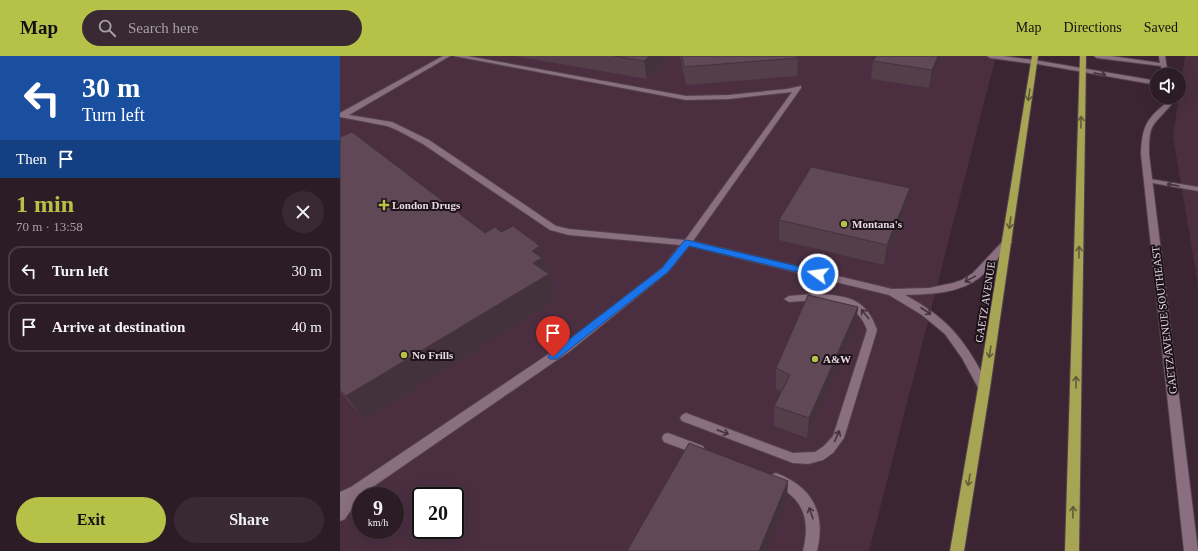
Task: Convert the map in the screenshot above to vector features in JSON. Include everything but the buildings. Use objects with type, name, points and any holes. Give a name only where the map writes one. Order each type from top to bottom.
[{"type":"main road","points":[[1072,551],[1083,56]]},
{"type":"main road","name":"GAETZ AVENUE","points":[[957,551],[1007,242],[1034,59]]},
{"type":"street","points":[[340,123],[342,115],[447,56]]},
{"type":"street","points":[[362,487],[566,348],[665,270],[687,242],[799,87],[788,91],[729,97],[686,98],[457,56]]},
{"type":"street","points":[[990,56],[1034,59],[1083,71],[1150,82]]},
{"type":"street","points":[[1097,56],[1164,65]]},
{"type":"street","points":[[1162,56],[1164,68]]},
{"type":"street","name":"GAETZ AVENUE SOUTHEAST","points":[[1168,104],[1155,115],[1147,130],[1145,154],[1191,551]]},
{"type":"street","points":[[342,115],[389,124],[426,142],[553,228],[569,232],[687,242],[892,292],[929,291],[955,286],[965,282],[976,275],[1007,242]]},
{"type":"street","points":[[1147,180],[1198,189]]},
{"type":"street","points":[[892,292],[933,316],[950,331],[966,352],[984,388]]},
{"type":"street","points":[[686,418],[793,458],[807,460],[818,457],[829,451],[838,438],[872,330],[871,321],[866,312],[856,304],[825,296],[789,298]]},
{"type":"street","points":[[668,438],[712,455]]},
{"type":"street","points":[[764,474],[787,483],[803,496],[812,512],[815,529],[810,551]]},
{"type":"street","points":[[340,498],[352,493]]},
{"type":"street","points":[[340,514],[352,497]]},
{"type":"shaded area","points":[[340,56],[996,56],[869,551],[340,551]]},
{"type":"shaded area","points":[[1185,56],[1198,56],[1198,285],[1173,136],[1178,104],[1186,104],[1186,68],[1183,68]]},
{"type":"place","name":"London Drugs","points":[[384,205]]},
{"type":"place","name":"Montana's","points":[[844,224]]},
{"type":"place","name":"No Frills","points":[[404,355]]},
{"type":"place","name":"A&W","points":[[815,359]]},
{"type":"route","points":[[553,357],[665,270],[687,242],[818,274]]}]
